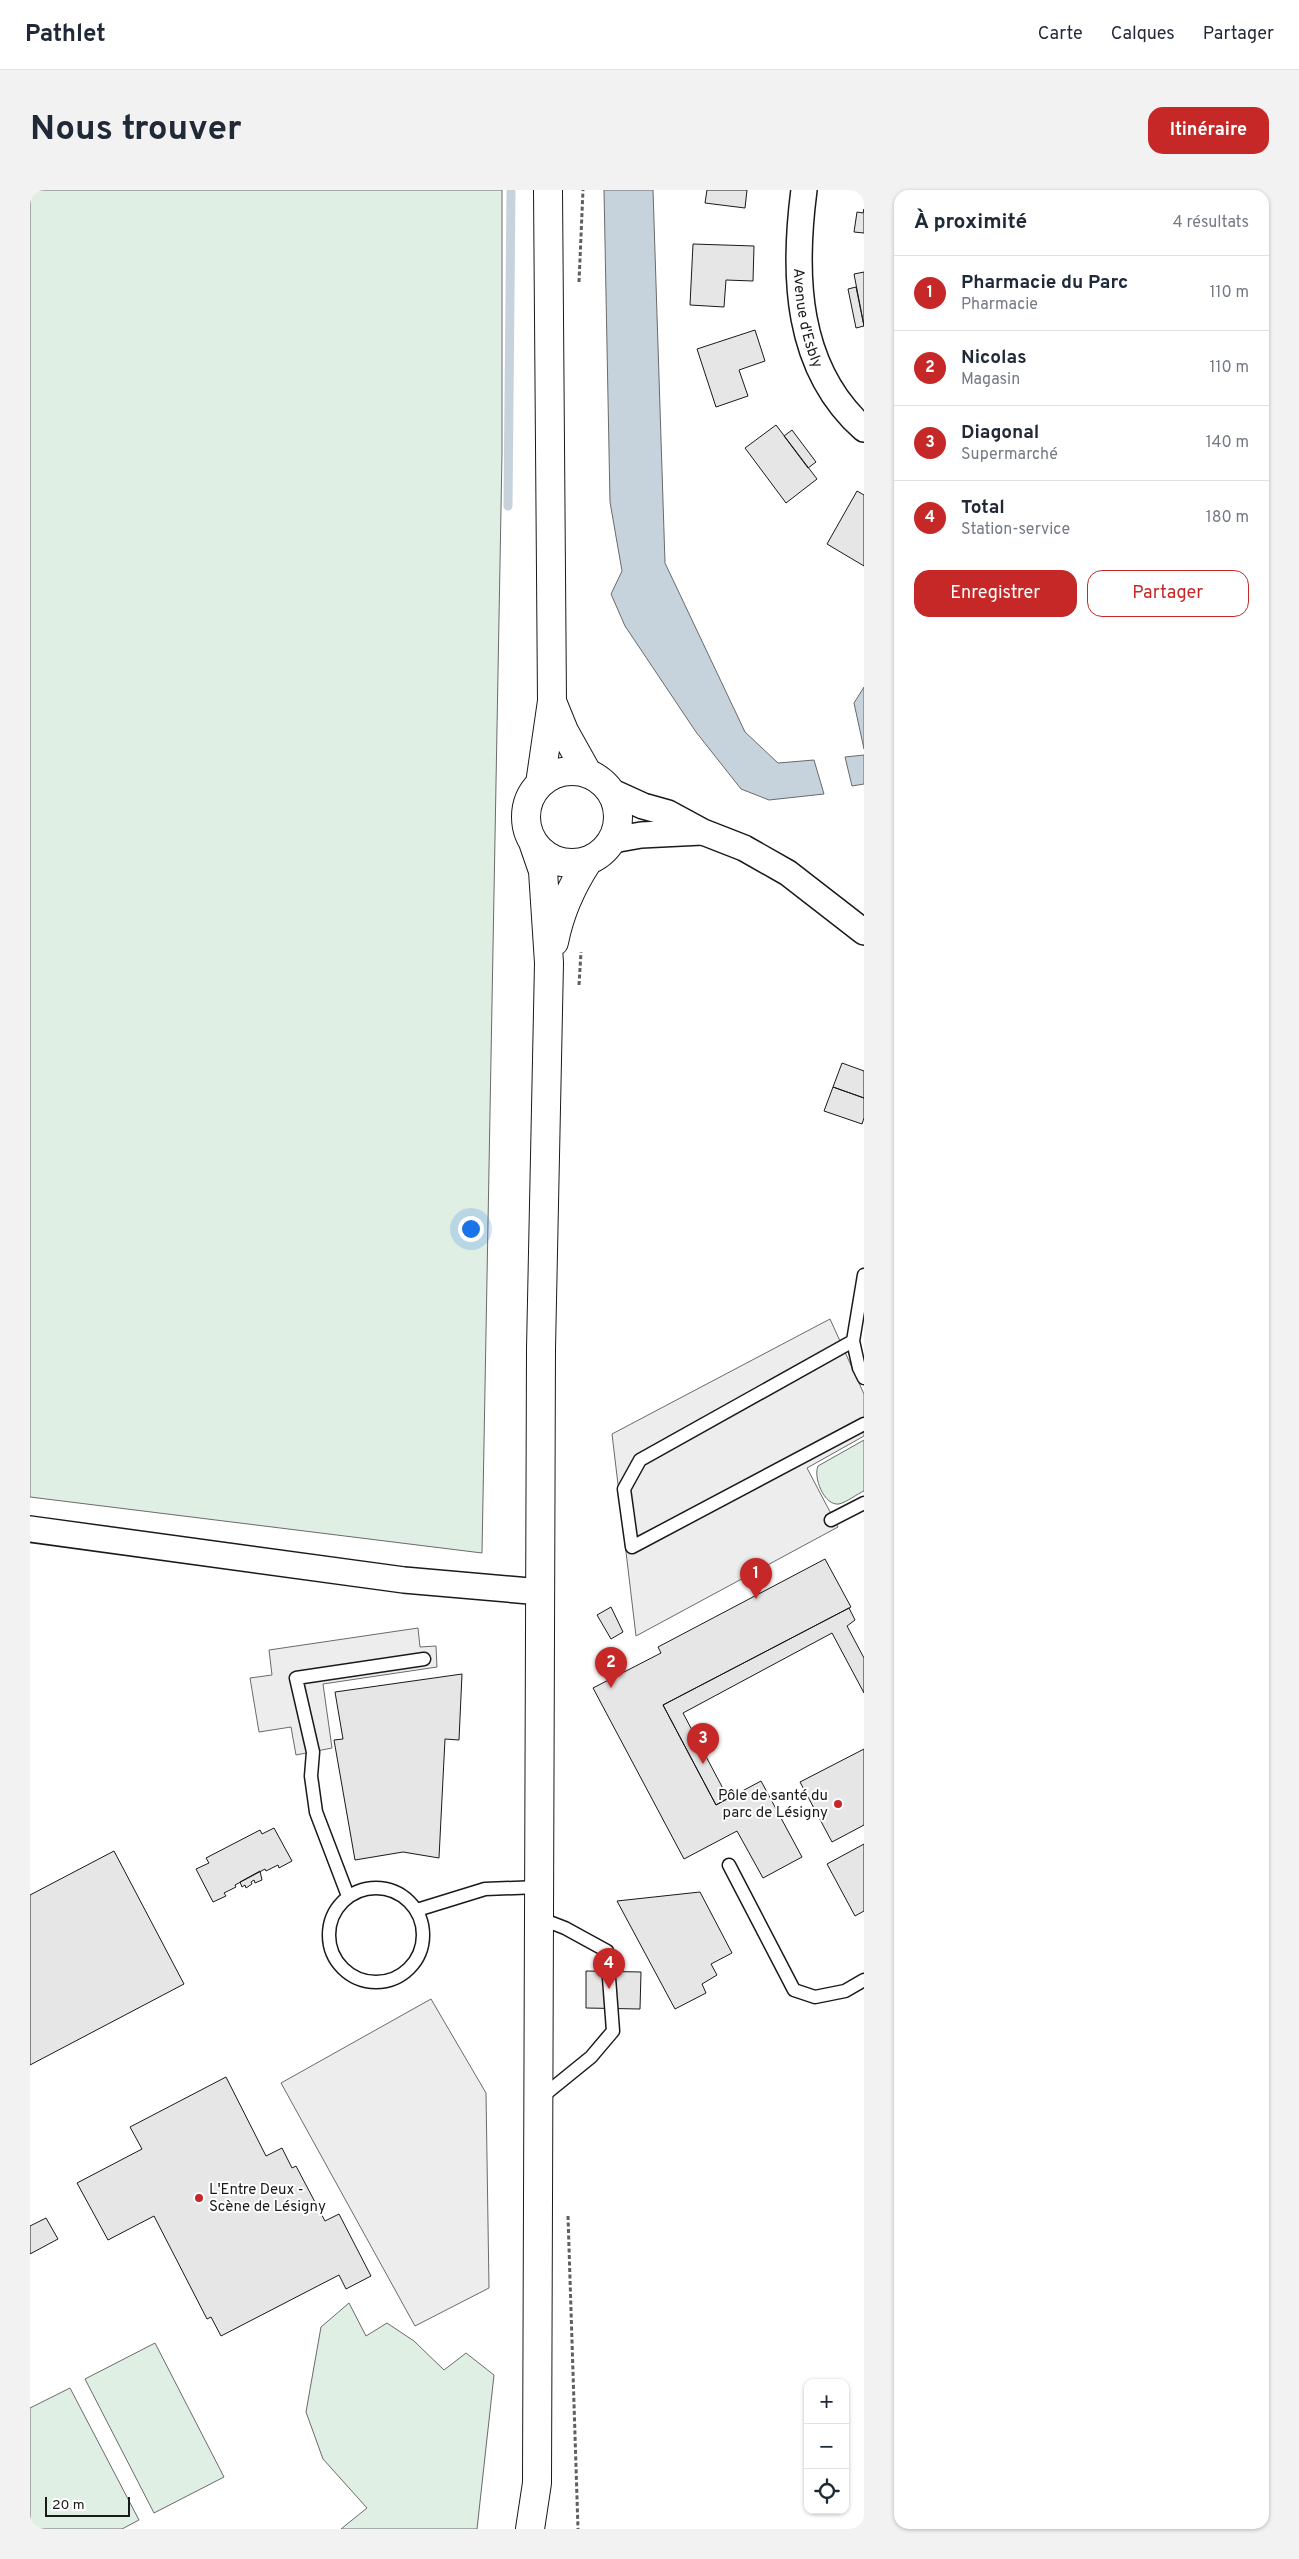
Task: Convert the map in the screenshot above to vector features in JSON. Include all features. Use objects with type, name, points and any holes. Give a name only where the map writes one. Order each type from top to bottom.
[{"type":"street","points":[[540,784],[552,701],[548,190]]},
{"type":"street","name":"Avenue d'Esbly","points":[[804,190],[798,232],[798,290],[808,339],[821,374],[848,415],[864,429]]},
{"type":"street","points":[[552,701],[564,731],[588,774]]},
{"type":"street","points":[[530,2529],[537,2483],[541,1348],[549,963],[543,871],[527,828],[526,812],[531,797],[540,784],[550,776],[563,772],[588,774],[601,780],[610,791],[616,802],[618,815],[613,840],[598,856],[588,861],[572,863],[557,861],[544,853],[533,842]]},
{"type":"street","points":[[610,791],[668,813],[703,832],[744,848],[788,873],[864,932]]},
{"type":"street","points":[[613,840],[649,834],[703,832]]},
{"type":"street","points":[[549,963],[560,914],[571,887],[588,861]]},
{"type":"street","points":[[30,1529],[404,1580],[541,1592]]},
{"type":"lane","points":[[864,1275],[852,1341],[859,1368],[864,1378]]},
{"type":"lane","points":[[852,1341],[640,1460],[624,1489],[632,1547],[864,1424]]},
{"type":"lane","points":[[831,1520],[864,1503]]},
{"type":"lane","points":[[348,1896],[316,1812],[311,1776],[313,1752],[296,1678],[424,1659]]},
{"type":"lane","points":[[729,1865],[794,1990],[815,1997],[844,1991],[864,1980]]},
{"type":"lane","points":[[378,1887],[393,1890],[406,1898],[416,1910],[422,1924],[423,1941],[418,1956],[409,1969],[396,1978],[381,1982],[365,1981],[351,1975],[339,1965],[331,1952],[328,1936],[330,1921],[337,1907],[348,1896],[362,1889],[378,1887]]},
{"type":"lane","points":[[416,1910],[484,1889],[539,1887]]},
{"type":"lane","points":[[538,2100],[591,2057],[613,2031],[607,1951],[565,1928],[539,1918]]},
{"type":"path","points":[[579,289],[583,190]]},
{"type":"path","points":[[579,992],[582,946]]},
{"type":"path","points":[[568,2208],[578,2529]]},
{"type":"green space","points":[[30,190],[502,190],[502,454],[482,1553],[30,1497]]},
{"type":"green space","points":[[864,1440],[864,1491],[842,1503],[834,1503],[824,1496],[821,1490],[817,1477],[818,1466]]},
{"type":"green space","points":[[349,2303],[366,2336],[387,2323],[414,2341],[444,2370],[466,2353],[494,2375],[477,2529],[341,2529],[367,2508],[323,2459],[306,2412],[321,2327]]},
{"type":"green space","points":[[155,2343],[224,2477],[154,2513],[85,2379]]},
{"type":"green space","points":[[70,2388],[139,2520],[122,2529],[30,2529],[30,2408]]},
{"type":"shaded area","points":[[604,190],[653,190],[665,563],[745,732],[778,763],[814,760],[824,794],[769,800],[741,789],[696,732],[625,626],[611,594],[622,571],[610,502]]},
{"type":"shaded area","points":[[864,687],[864,749],[854,703]]},
{"type":"shaded area","points":[[864,755],[864,784],[852,786],[845,757]]},
{"type":"shaded area","points":[[830,1319],[864,1394],[864,1436],[807,1468],[838,1527],[636,1636],[612,1434]]},
{"type":"shaded area","points":[[418,1628],[420,1647],[436,1646],[437,1667],[323,1684],[332,1748],[296,1755],[291,1727],[259,1732],[250,1678],[272,1675],[269,1650]]},
{"type":"shaded area","points":[[431,1999],[486,2093],[489,2288],[415,2326],[281,2083]]},
{"type":"building","points":[[707,190],[747,190],[745,208],[705,203]]},
{"type":"building","points":[[864,209],[864,233],[854,232],[857,212],[863,213]]},
{"type":"building","points":[[693,244],[754,246],[753,281],[726,280],[724,307],[690,305]]},
{"type":"building","points":[[864,272],[864,326],[854,274]]},
{"type":"building","points":[[856,287],[864,326],[856,328],[848,289]]},
{"type":"building","points":[[755,330],[765,361],[739,370],[748,396],[716,407],[697,349]]},
{"type":"building","points":[[776,425],[817,479],[786,503],[745,448]]},
{"type":"building","points":[[792,430],[816,462],[808,468],[784,436]]},
{"type":"building","points":[[857,491],[864,495],[864,566],[827,544]]},
{"type":"building","points":[[842,1063],[864,1071],[864,1098],[833,1087]]},
{"type":"building","points":[[833,1087],[864,1098],[864,1118],[862,1124],[824,1111]]},
{"type":"building","points":[[825,1559],[851,1607],[663,1705],[716,1805],[761,1781],[802,1857],[763,1878],[737,1831],[684,1859],[593,1688],[661,1653],[658,1647]]},
{"type":"building","points":[[611,1607],[623,1632],[611,1639],[597,1615]]},
{"type":"building","points":[[849,1608],[855,1620],[847,1626],[864,1658],[864,1693],[832,1633],[683,1713],[728,1798],[716,1805],[663,1705]]},
{"type":"building","points":[[462,1674],[459,1740],[445,1739],[439,1858],[403,1852],[355,1860],[334,1740],[343,1739],[335,1692]]},
{"type":"building","name":"Pôle de santé du parc de Lésigny","points":[[864,1749],[864,1825],[832,1842],[800,1782]]},
{"type":"building","points":[[274,1828],[292,1861],[279,1868],[278,1865],[266,1871],[265,1869],[235,1885],[236,1887],[224,1893],[226,1896],[213,1902],[196,1869],[209,1863],[206,1858],[260,1830],[262,1834]]},
{"type":"building","points":[[864,1844],[864,1911],[855,1916],[827,1864]]},
{"type":"building","points":[[114,1851],[184,1984],[30,2065],[30,1895]]},
{"type":"building","points":[[260,1871],[262,1880],[255,1883],[254,1880],[246,1888],[245,1885],[242,1887],[240,1882]]},
{"type":"building","points":[[700,1892],[732,1953],[711,1964],[717,1975],[702,1984],[706,1993],[675,2009],[617,1901]]},
{"type":"building","points":[[586,1971],[641,1972],[640,2009],[586,2008]]},
{"type":"building","name":"L'Entre Deux - Scène de Lésigny","points":[[226,2077],[266,2156],[282,2148],[292,2168],[296,2166],[325,2221],[339,2214],[371,2276],[346,2289],[339,2275],[221,2336],[211,2317],[207,2319],[154,2216],[108,2240],[77,2183],[142,2149],[130,2127]]},
{"type":"building","points":[[46,2218],[58,2239],[30,2254],[30,2226]]},
{"type":"waterway","points":[[508,506],[511,190]]},
{"type":"place","name":"Pharmacie du Parc","points":[[756,1599]]},
{"type":"place","name":"Nicolas","points":[[611,1688]]},
{"type":"place","name":"Diagonal","points":[[703,1764]]},
{"type":"place","name":"Pôle de santé du parc de Lésigny","points":[[838,1804]]},
{"type":"place","name":"Total","points":[[609,1989]]},
{"type":"place","name":"L'Entre Deux - Scène de Lésigny","points":[[199,2198]]}]
